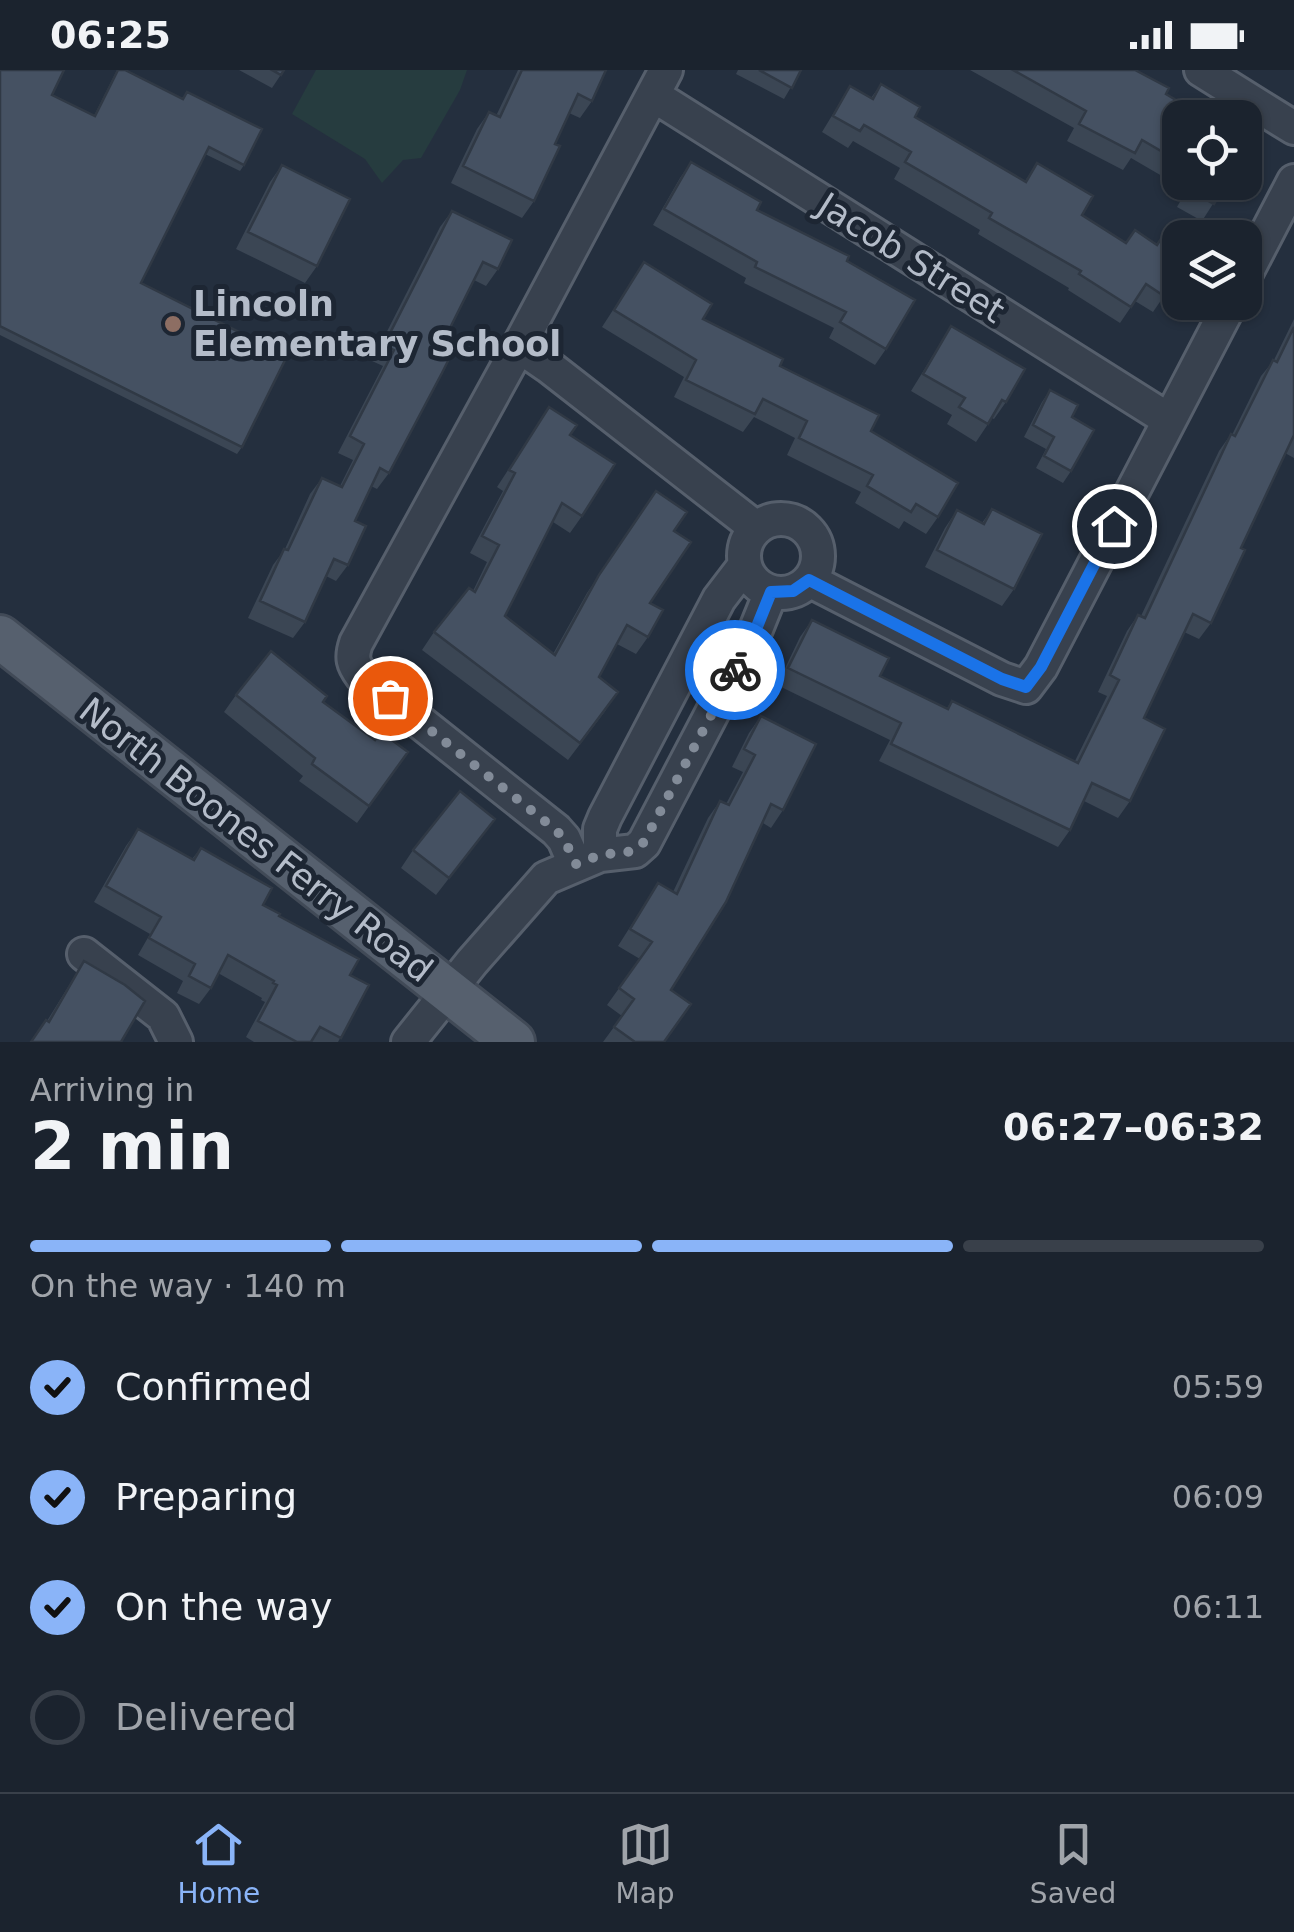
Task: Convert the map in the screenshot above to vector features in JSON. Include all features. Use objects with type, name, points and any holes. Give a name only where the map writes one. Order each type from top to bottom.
[{"type":"main road","name":"North Boones Ferry Road","points":[[0,636],[514,1042]]},
{"type":"street","points":[[1202,70],[1294,128]]},
{"type":"street","points":[[588,860],[556,830],[362,676],[352,660],[356,643],[660,83]]},
{"type":"street","name":"Jacob Street","points":[[660,83],[1170,420]]},
{"type":"street","points":[[1262,242],[1294,181]]},
{"type":"street","points":[[809,580],[984,670],[1026,687],[1041,667],[1222,320]]},
{"type":"street","points":[[519,346],[756,528]]},
{"type":"street","points":[[779,519],[792,520],[810,533],[818,563],[809,580],[793,591],[771,592],[758,584],[749,575],[744,552],[756,528],[779,519]]},
{"type":"street","points":[[588,860],[605,817],[719,599],[745,564]]},
{"type":"street","points":[[408,1042],[546,878],[588,860],[634,851],[644,842],[756,629],[771,592]]},
{"type":"street","points":[[84,954],[162,1016],[176,1042]]},
{"type":"green space","points":[[316,70],[467,70],[460,90],[421,158],[403,160],[382,183],[365,159],[292,114]]},
{"type":"building","name":"Lincoln Elementary School","points":[[0,70],[64,70],[52,95],[95,116],[118,70],[125,70],[183,99],[187,92],[262,129],[244,165],[209,147],[141,283],[287,356],[242,447],[0,326]]},
{"type":"building","points":[[522,70],[606,70],[592,101],[578,94],[555,144],[560,146],[534,201],[463,166],[489,112],[500,117]]},
{"type":"building","points":[[759,70],[801,70],[792,88]]},
{"type":"building","points":[[1013,70],[1135,70],[1169,88],[1166,94],[1176,100],[1162,100],[1162,152],[1142,140],[1135,153],[1079,124],[1086,111]]},
{"type":"building","points":[[881,84],[920,107],[915,117],[1026,182],[1037,163],[1093,196],[1082,215],[1126,243],[1135,230],[1157,245],[1162,237],[1162,295],[1146,284],[1131,307],[1079,274],[1081,271],[989,218],[992,213],[905,162],[911,152],[864,125],[860,131],[833,116],[850,86],[873,99]]},
{"type":"building","points":[[691,162],[761,202],[757,210],[849,256],[847,261],[915,300],[886,349],[840,322],[846,312],[755,267],[757,262],[664,209]]},
{"type":"building","points":[[282,165],[350,199],[317,266],[248,232]]},
{"type":"building","points":[[452,211],[512,240],[498,269],[483,262],[444,340],[456,345],[389,473],[380,468],[355,521],[366,526],[348,565],[334,559],[305,622],[260,601],[322,478],[342,487],[364,444],[350,436],[394,350],[384,345]]},
{"type":"building","points":[[644,262],[712,304],[703,319],[783,359],[780,366],[879,415],[871,431],[958,483],[938,517],[916,504],[911,512],[867,486],[873,475],[799,438],[807,421],[763,399],[755,414],[686,380],[696,360],[614,310]]},
{"type":"building","points":[[951,326],[1025,369],[988,424],[959,407],[965,398],[923,374]]},
{"type":"building","points":[[1294,327],[1294,435],[1211,623],[1193,614],[1144,718],[1165,729],[1130,801],[1092,783],[1070,830],[891,744],[901,723],[788,668],[812,620],[889,658],[880,676],[948,709],[952,701],[1078,763],[1119,680],[1110,675],[1138,615],[1145,618],[1231,434],[1235,436]]},
{"type":"building","points":[[1050,390],[1078,405],[1072,417],[1094,430],[1071,471],[1044,456],[1054,437],[1033,425]]},
{"type":"building","points":[[549,407],[577,425],[570,435],[615,464],[582,516],[562,503],[505,616],[555,655],[599,575],[656,491],[687,512],[674,531],[691,542],[650,603],[663,610],[648,637],[627,625],[599,677],[618,692],[580,743],[434,632],[469,588],[475,592],[499,545],[482,536],[515,473],[509,470]]},
{"type":"building","points":[[992,509],[1042,534],[1014,589],[937,550],[957,510],[984,524]]},
{"type":"building","points":[[271,651],[327,696],[323,702],[375,740],[381,732],[408,752],[369,806],[312,764],[315,758],[236,695]]},
{"type":"building","points":[[761,716],[816,744],[783,810],[771,804],[726,902],[671,990],[691,1004],[664,1042],[635,1042],[614,1027],[634,999],[619,988],[652,942],[630,929],[658,883],[677,894],[720,801],[729,805],[755,755],[744,749]]},
{"type":"building","points":[[460,791],[495,819],[449,878],[413,850]]},
{"type":"building","points":[[138,829],[194,860],[201,848],[272,888],[263,905],[359,959],[350,975],[369,985],[341,1038],[320,1027],[311,1042],[297,1042],[258,1021],[277,985],[274,981],[228,955],[211,988],[189,976],[195,964],[149,938],[161,917],[106,886]]},
{"type":"building","points":[[84,961],[145,1001],[121,1042],[31,1042],[46,1020],[49,1022]]},
{"type":"way so far","points":[[390,698],[556,830],[576,864],[600,855],[634,851],[644,842],[735,670]]},
{"type":"place","name":"Lincoln Elementary School","points":[[173,324]]},
{"type":"route","points":[[735,670],[771,592],[793,591],[809,580],[1002,679],[1026,687],[1034,680],[1114,526]]}]
